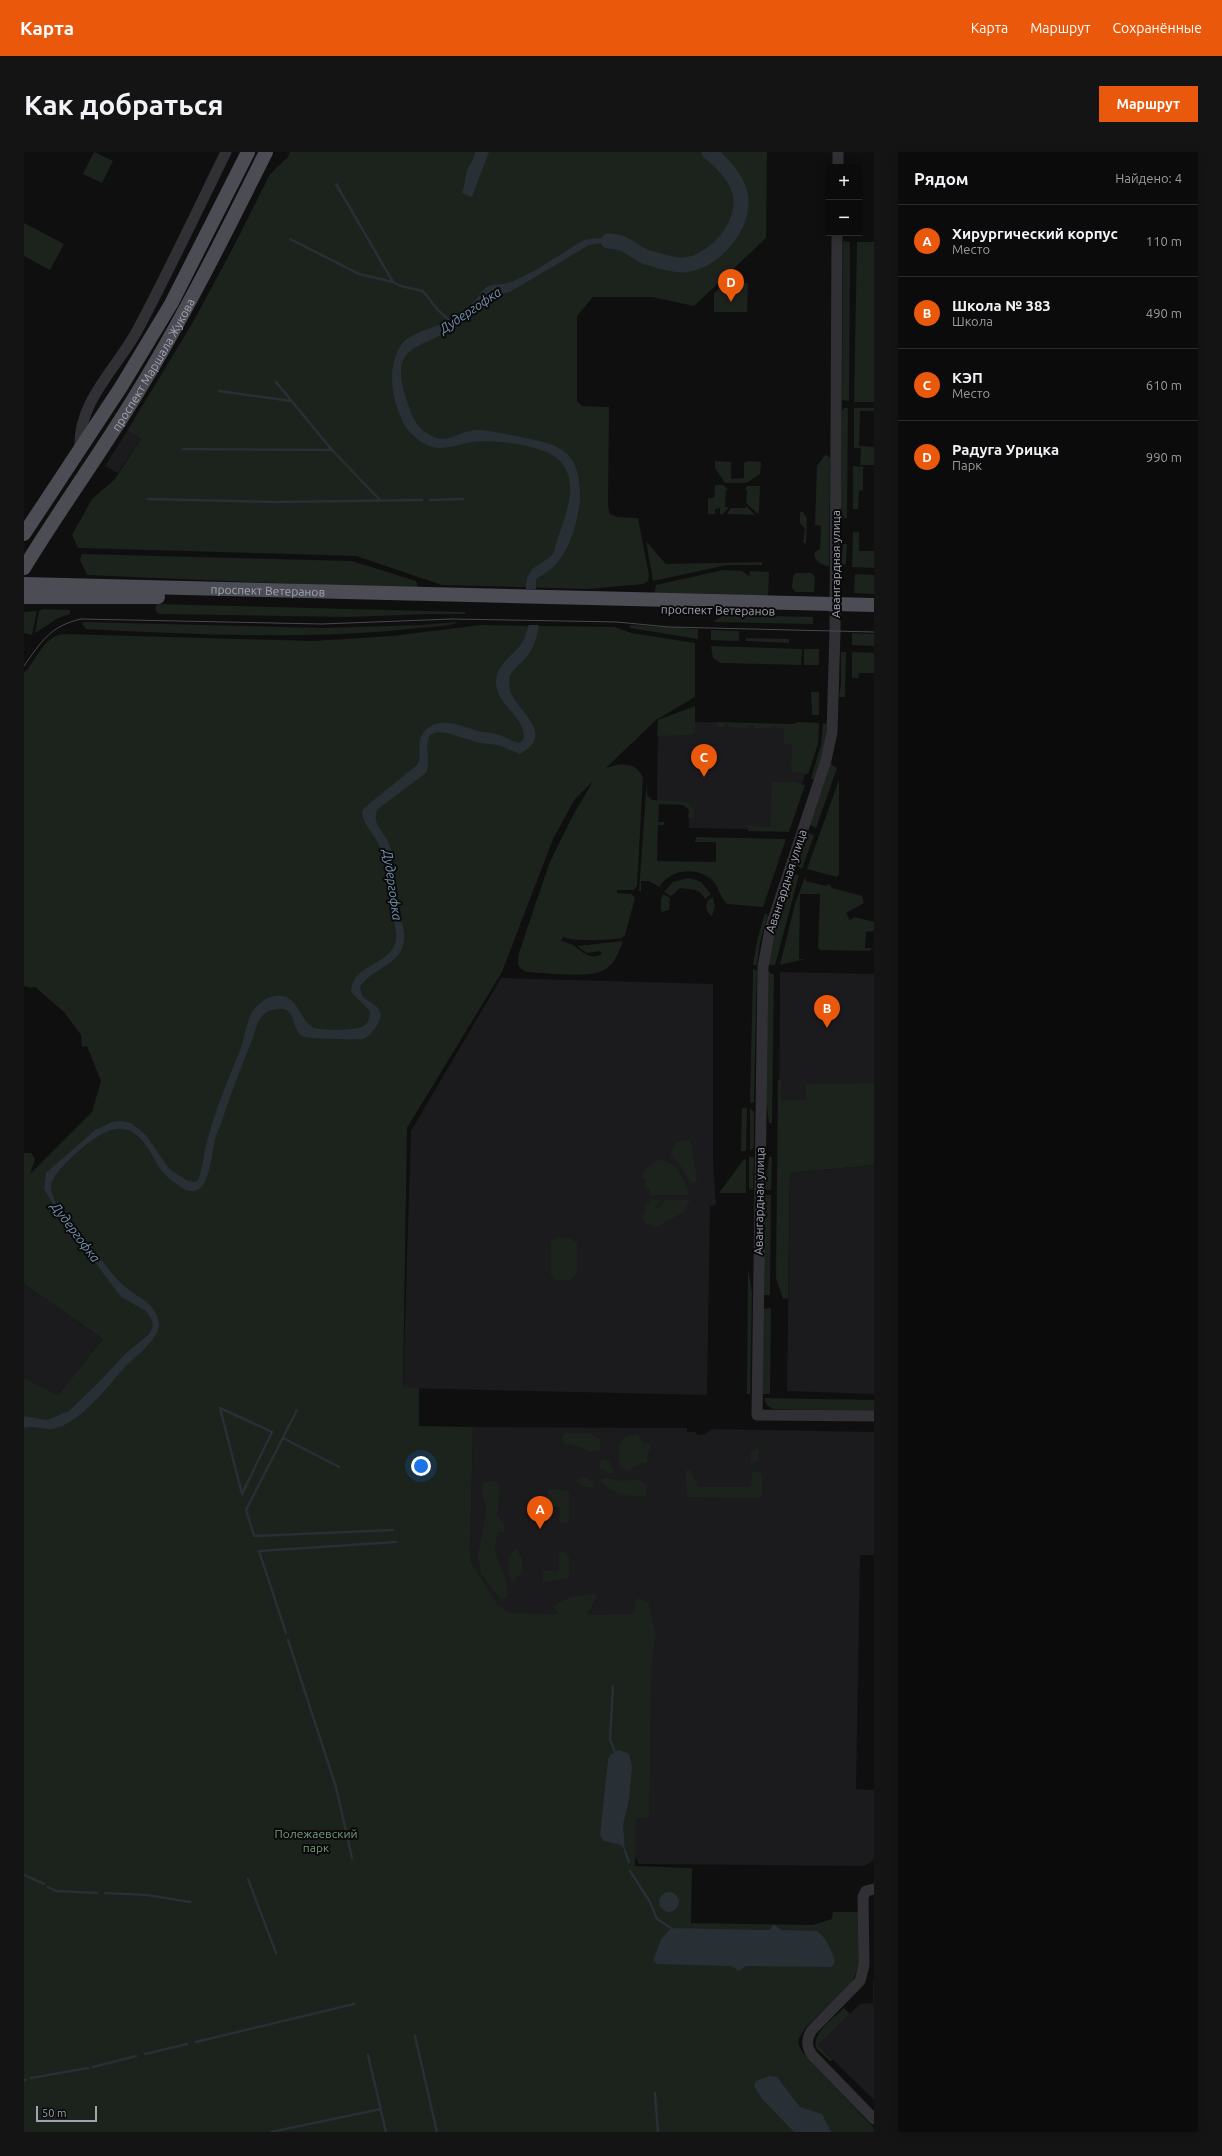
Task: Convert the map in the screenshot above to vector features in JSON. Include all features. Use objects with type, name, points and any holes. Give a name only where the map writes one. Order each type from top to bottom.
[{"type":"main road","name":"проспект Маршала Жукова","points":[[24,534],[121,387],[171,304],[248,152]]},
{"type":"main road","name":"проспект Маршала Жукова","points":[[24,568],[129,407],[163,350],[266,152]]},
{"type":"main road","name":"проспект Ветеранов","points":[[24,584],[512,601]]},
{"type":"main road","name":"проспект Ветеранов","points":[[24,597],[156,597],[562,602],[834,609],[874,614]]},
{"type":"main road","name":"проспект Ветеранов","points":[[834,609],[874,605]]},
{"type":"street","points":[[80,450],[79,433],[87,409],[96,392],[137,331],[226,152]]},
{"type":"street","points":[[838,152],[838,164]]},
{"type":"street","name":"Авангардная улица","points":[[837,236],[832,726],[830,746],[770,929],[762,967],[757,1415],[874,1416]]},
{"type":"street","points":[[874,1889],[866,1891],[863,1897],[864,1965],[860,1981],[812,2030],[809,2035],[807,2045],[812,2055],[874,2119]]},
{"type":"shaded area","points":[[127,431],[141,439],[118,473],[105,466]]},
{"type":"shaded area","points":[[658,721],[816,725],[816,744],[786,830],[689,828],[689,809],[684,804],[657,802]]},
{"type":"shaded area","points":[[780,972],[874,974],[874,1147],[779,1146]]},
{"type":"shaded area","points":[[501,978],[713,984],[713,1162],[716,1205],[710,1206],[707,1395],[403,1388],[411,1131]]},
{"type":"shaded area","points":[[874,1165],[874,1394],[787,1391],[790,1173]]},
{"type":"shaded area","points":[[24,1284],[103,1339],[58,1395],[24,1378]]},
{"type":"shaded area","points":[[473,1427],[687,1428],[687,1432],[695,1432],[698,1435],[706,1434],[711,1429],[874,1432],[874,1555],[860,1555],[856,1789],[874,1790],[874,1860],[864,1866],[639,1864],[635,1856],[639,1620],[512,1616],[498,1605],[470,1560]]},
{"type":"shaded area","points":[[873,1981],[874,2100],[818,2045],[860,2004],[873,2003]]},
{"type":"green space","points":[[94,152],[113,161],[102,183],[83,174]]},
{"type":"green space","points":[[290,152],[767,152],[766,238],[694,306],[652,297],[593,297],[577,316],[577,401],[582,406],[609,407],[608,506],[610,514],[617,517],[638,518],[649,575],[648,581],[644,584],[588,589],[442,585],[356,556],[78,548],[72,535],[92,499],[115,479],[141,439],[127,431],[193,322],[235,244],[270,174],[288,157]]},
{"type":"green space","points":[[24,223],[64,244],[50,270],[24,256]]},
{"type":"green space","points":[[843,241],[850,242],[849,401],[842,400]]},
{"type":"green space","points":[[857,242],[874,242],[874,402],[854,402]]},
{"type":"green space","points":[[725,283],[748,283],[747,312],[714,312],[714,293]]},
{"type":"green space","points":[[844,408],[848,408],[847,518],[843,519],[841,505],[842,411]]},
{"type":"green space","points":[[854,408],[874,408],[874,411],[860,411],[859,446],[874,447],[874,465],[860,465],[861,448],[854,448]]},
{"type":"green space","points":[[827,455],[830,458],[829,566],[823,565],[819,562],[814,553],[820,549],[821,526],[815,525],[817,466],[824,456]]},
{"type":"green space","points":[[715,461],[731,462],[731,479],[744,478],[744,463],[748,461],[761,462],[760,474],[746,483],[725,483],[715,468]]},
{"type":"green space","points":[[853,466],[865,467],[863,468],[863,490],[859,491],[858,509],[853,509]]},
{"type":"green space","points":[[715,485],[723,485],[728,489],[726,490],[725,507],[729,507],[723,514],[720,514],[720,508],[715,509],[715,514],[708,514],[708,498],[714,498]]},
{"type":"green space","points":[[747,486],[760,486],[758,514],[746,503],[747,490],[745,490]]},
{"type":"green space","points":[[746,506],[755,515],[727,514],[731,508],[746,508]]},
{"type":"green space","points":[[800,512],[803,512],[807,518],[806,544],[803,542],[805,529],[800,523]]},
{"type":"green space","points":[[853,532],[859,532],[859,551],[874,551],[874,568],[852,567]]},
{"type":"green space","points":[[646,541],[666,564],[762,562],[762,565],[727,565],[653,581]]},
{"type":"green space","points":[[843,544],[847,544],[846,564],[840,568]]},
{"type":"green space","points":[[82,554],[352,561],[416,581],[418,587],[417,589],[87,575],[80,560]]},
{"type":"green space","points":[[723,570],[742,571],[749,576],[750,571],[769,572],[768,598],[654,595],[656,585]]},
{"type":"green space","points":[[796,573],[811,573],[815,577],[814,592],[796,592],[792,588],[793,576]]},
{"type":"green space","points":[[855,574],[874,575],[874,594],[854,593]]},
{"type":"green space","points":[[157,604],[465,612],[465,614],[348,617],[158,614],[155,609]]},
{"type":"green space","points":[[43,609],[70,610],[70,614],[58,618],[35,633],[39,611]]},
{"type":"green space","points":[[37,611],[32,635],[24,633],[24,612]]},
{"type":"green space","points":[[724,615],[813,617],[813,624],[713,622]]},
{"type":"green space","points":[[83,622],[323,628],[420,625],[458,622],[440,626],[378,632],[253,635],[86,629],[82,624]]},
{"type":"green space","name":"Полежаевский парк","points":[[481,625],[615,627],[631,633],[695,643],[695,697],[656,720],[606,768],[622,764],[632,766],[640,772],[643,778],[637,886],[634,890],[617,890],[617,893],[632,894],[635,898],[625,935],[622,938],[584,940],[568,939],[563,937],[561,941],[573,945],[590,956],[598,956],[602,954],[600,951],[587,953],[577,946],[623,941],[613,962],[602,971],[577,975],[527,972],[521,969],[518,965],[519,953],[549,864],[571,819],[593,781],[575,799],[553,839],[502,972],[407,1128],[403,1387],[419,1388],[419,1426],[473,1427],[470,1560],[498,1605],[510,1613],[559,1614],[553,1607],[558,1603],[580,1595],[598,1594],[587,1615],[612,1615],[633,1614],[636,1598],[648,1602],[656,1635],[651,1668],[649,1817],[636,1819],[635,1866],[692,1868],[691,1923],[813,1925],[832,1919],[833,1912],[858,1912],[859,1965],[852,1983],[806,2027],[799,2038],[798,2043],[803,2053],[874,2128],[874,2132],[24,2132],[24,1378],[58,1395],[103,1339],[24,1284],[24,1153],[31,1153],[35,1159],[30,1174],[92,1112],[101,1081],[87,1046],[82,1047],[81,1035],[64,1012],[35,987],[31,988],[24,986],[24,672],[46,643],[62,634],[313,641],[392,636]]},
{"type":"green space","points":[[630,625],[698,629],[698,639],[630,628]]},
{"type":"green space","points":[[711,630],[739,631],[739,641],[711,640]]},
{"type":"green space","points":[[852,633],[874,634],[874,646],[852,645]]},
{"type":"green space","points":[[746,638],[789,639],[789,643],[746,641]]},
{"type":"green space","points":[[711,646],[802,649],[801,665],[721,663],[713,658]]},
{"type":"green space","points":[[804,649],[819,649],[819,665],[804,665]]},
{"type":"green space","points":[[841,652],[846,652],[845,697],[839,697],[841,684]]},
{"type":"green space","points":[[852,652],[874,653],[874,673],[859,673],[858,678],[852,678]]},
{"type":"green space","points":[[811,692],[819,692],[819,715],[812,715]]},
{"type":"green space","points":[[695,706],[695,732],[692,735],[657,736],[658,720]]},
{"type":"green space","points":[[717,722],[793,724],[798,722],[819,723],[818,744],[808,774],[791,772],[792,744],[784,744],[784,729],[776,728],[775,726],[771,726],[771,728],[754,728],[754,725],[749,725],[749,728],[729,727],[728,724],[724,724],[724,727],[717,727]]},
{"type":"green space","points":[[823,723],[827,724],[824,749],[814,779],[811,779],[821,744]]},
{"type":"green space","points":[[831,762],[833,766],[837,768],[816,828],[810,825]]},
{"type":"green space","points":[[647,778],[647,795],[652,800],[687,802],[693,809],[694,817],[688,818],[689,810],[683,805],[659,804],[658,822],[664,822],[664,825],[658,825],[657,861],[716,862],[716,842],[695,842],[696,837],[786,839],[763,907],[727,904],[712,880],[692,871],[677,873],[670,876],[659,887],[649,881],[641,881],[641,891],[639,891]]},
{"type":"green space","points":[[839,780],[839,874],[837,877],[807,869]]},
{"type":"green space","points":[[772,782],[792,782],[805,785],[789,832],[748,831],[748,828],[743,825],[770,827]]},
{"type":"green space","points":[[808,833],[814,835],[802,869],[797,866]]},
{"type":"green space","points":[[794,874],[799,875],[775,965],[768,965],[775,931]]},
{"type":"green space","points":[[805,877],[806,881],[826,886],[829,884],[832,888],[862,896],[864,903],[846,913],[850,920],[855,917],[874,922],[874,931],[866,932],[865,948],[873,948],[869,951],[820,950],[818,947],[820,894],[800,894],[799,959],[805,959],[780,965],[795,904]]},
{"type":"green space","points":[[689,878],[701,882],[711,894],[705,899],[700,892],[694,890],[680,888],[671,896],[664,892],[673,882]]},
{"type":"green space","points":[[663,894],[670,898],[669,910],[661,912],[661,899]]},
{"type":"green space","points":[[713,897],[715,906],[712,916],[706,909],[706,906],[708,901]]},
{"type":"green space","points":[[765,913],[768,915],[760,942],[757,965],[753,965],[757,941]]},
{"type":"green space","points":[[753,969],[757,970],[754,1102],[750,1103]]},
{"type":"green space","points":[[768,971],[774,975],[772,1123],[769,1123],[766,1099]]},
{"type":"green space","points":[[778,1080],[781,1080],[781,1100],[806,1100],[806,1084],[874,1083],[874,1165],[790,1173],[788,1298],[783,1299],[776,1278]]},
{"type":"green space","points":[[742,1108],[747,1108],[746,1151],[741,1151]]},
{"type":"green space","points":[[750,1108],[754,1112],[754,1147],[750,1151]]},
{"type":"green space","points":[[683,1140],[690,1141],[692,1146],[697,1180],[695,1183],[691,1183],[678,1162],[670,1155],[676,1142]]},
{"type":"green space","points":[[749,1156],[754,1158],[753,1190],[749,1189]]},
{"type":"green space","points":[[769,1157],[772,1157],[771,1190],[765,1190]]},
{"type":"green space","points":[[744,1159],[746,1160],[746,1193],[719,1193]]},
{"type":"green space","points":[[660,1160],[670,1163],[675,1167],[686,1184],[689,1195],[650,1195],[650,1189],[645,1189],[645,1178],[641,1178],[642,1175],[649,1166]]},
{"type":"green space","points":[[765,1195],[771,1195],[770,1295],[763,1295]]},
{"type":"green space","points":[[650,1199],[661,1200],[655,1206],[658,1209],[665,1200],[690,1200],[684,1212],[656,1227],[645,1223],[641,1215],[645,1215],[645,1204],[650,1204]]},
{"type":"green space","points":[[558,1237],[570,1238],[577,1243],[577,1274],[570,1280],[557,1281],[551,1275],[551,1243]]},
{"type":"green space","points":[[748,1268],[752,1292],[750,1394],[747,1394]]},
{"type":"green space","points":[[771,1308],[770,1394],[763,1394],[763,1309]]},
{"type":"green space","points":[[764,1398],[874,1400],[874,1411],[773,1409],[767,1405]]},
{"type":"green space","points":[[565,1433],[591,1434],[600,1439],[600,1450],[590,1452],[581,1447],[563,1443],[562,1437]]},
{"type":"green space","points":[[638,1434],[643,1443],[651,1444],[646,1463],[641,1463],[628,1471],[620,1467],[618,1455],[620,1442],[628,1436]]},
{"type":"green space","points":[[759,1447],[758,1461],[751,1464],[751,1452]]},
{"type":"green space","points":[[605,1459],[610,1462],[611,1467],[614,1470],[612,1474],[600,1468],[600,1461]]},
{"type":"green space","points":[[686,1470],[691,1471],[698,1487],[751,1487],[752,1472],[760,1471],[762,1477],[762,1494],[758,1498],[687,1497]]},
{"type":"green space","points":[[583,1477],[591,1480],[594,1487],[586,1487],[579,1484],[576,1480]]},
{"type":"green space","points":[[606,1478],[623,1481],[638,1479],[647,1485],[646,1497],[615,1492],[600,1480]]},
{"type":"green space","points":[[483,1482],[496,1482],[500,1486],[497,1515],[504,1523],[504,1532],[498,1533],[495,1546],[497,1558],[506,1581],[507,1593],[507,1597],[501,1600],[481,1574],[478,1553],[487,1510],[481,1489]]},
{"type":"green space","points":[[548,1489],[569,1491],[569,1520],[567,1523],[560,1523],[560,1507],[548,1507]]},
{"type":"green space","points":[[516,1548],[522,1559],[522,1574],[517,1576],[514,1581],[511,1581],[509,1559]]},
{"type":"green space","points":[[559,1552],[566,1552],[569,1557],[569,1578],[543,1582],[543,1571],[559,1571]]},
{"type":"green space","points":[[844,2008],[850,2014],[818,2045],[833,2060],[830,2061],[816,2048],[817,2036],[820,2031]]},
{"type":"water","points":[[475,152],[489,152],[472,197],[462,193],[467,170]]},
{"type":"water","points":[[596,238],[628,241],[626,247],[601,243],[589,245],[510,292],[494,297],[461,324],[412,350],[405,357],[401,367],[402,382],[415,422],[432,436],[444,439],[472,430],[492,431],[553,445],[569,456],[575,465],[579,477],[580,501],[579,511],[573,532],[565,552],[559,561],[536,579],[539,616],[538,633],[530,652],[510,675],[510,691],[514,699],[532,722],[535,731],[535,739],[530,746],[520,754],[498,745],[480,743],[447,733],[437,732],[430,735],[428,740],[428,764],[426,773],[378,809],[376,814],[377,823],[387,839],[391,850],[392,886],[394,899],[403,926],[404,939],[400,953],[390,963],[365,981],[360,987],[362,996],[378,1008],[381,1015],[380,1021],[368,1036],[358,1039],[305,1037],[298,1032],[291,1014],[288,1011],[277,1009],[268,1011],[264,1014],[257,1024],[216,1136],[208,1175],[205,1182],[197,1190],[185,1190],[171,1180],[161,1170],[150,1151],[138,1136],[124,1129],[114,1129],[98,1136],[72,1157],[57,1174],[52,1182],[51,1188],[53,1196],[62,1212],[119,1281],[150,1306],[157,1317],[159,1324],[156,1335],[151,1341],[125,1367],[102,1394],[82,1413],[62,1426],[52,1429],[31,1427],[24,1428],[24,1416],[47,1420],[69,1411],[125,1354],[149,1334],[153,1326],[152,1320],[146,1311],[121,1297],[57,1211],[44,1189],[46,1173],[95,1130],[112,1122],[121,1121],[131,1123],[146,1135],[170,1170],[188,1181],[194,1182],[198,1180],[214,1118],[242,1045],[250,1016],[257,1006],[268,998],[278,996],[285,997],[296,1005],[307,1023],[312,1027],[322,1029],[339,1030],[361,1027],[368,1021],[370,1011],[351,992],[353,983],[356,977],[368,967],[388,954],[396,942],[396,935],[388,898],[383,856],[377,840],[363,818],[362,812],[364,808],[417,765],[419,762],[420,739],[427,729],[433,725],[440,723],[456,724],[480,732],[496,734],[519,743],[523,740],[524,732],[521,725],[501,698],[497,690],[497,674],[504,663],[518,648],[525,636],[530,620],[526,581],[534,568],[548,559],[554,552],[568,505],[570,481],[566,470],[559,460],[542,450],[517,444],[492,441],[472,442],[439,448],[422,442],[404,425],[398,411],[393,392],[392,372],[401,345],[411,336],[455,318],[471,305],[487,287],[508,283],[517,279],[584,240]]},
{"type":"water","points":[[619,1750],[629,1754],[632,1766],[629,1799],[623,1825],[625,1851],[621,1845],[604,1841],[600,1835],[608,1760],[610,1755]]},
{"type":"water","points":[[665,1892],[673,1892],[679,1898],[679,1906],[673,1912],[665,1912],[659,1906],[659,1898]]},
{"type":"water","points":[[775,1925],[781,1930],[817,1931],[826,1941],[830,1949],[835,1962],[832,1967],[746,1966],[739,1971],[731,1966],[657,1964],[653,1961],[661,1939],[671,1928],[770,1930],[772,1926]]},
{"type":"water","points":[[769,2076],[777,2077],[800,2107],[822,2114],[831,2132],[794,2132],[762,2099],[754,2086],[756,2081]]},
{"type":"pier","points":[[524,589],[538,589],[538,600],[542,610],[542,625],[526,625],[528,611]]},
{"type":"waterway","name":"Дудергофка","points":[[608,241],[621,243],[641,255],[676,265],[685,265],[697,262],[708,256],[719,247],[736,225],[740,212],[741,199],[738,187],[733,177],[709,152]]},
{"type":"waterway","points":[[336,184],[393,282],[401,286],[423,291],[437,309],[451,322]]},
{"type":"waterway","points":[[290,239],[359,274],[393,282]]},
{"type":"waterway","points":[[276,382],[332,450],[380,500]]},
{"type":"waterway","points":[[219,391],[291,401]]},
{"type":"waterway","points":[[183,449],[332,450]]},
{"type":"waterway","points":[[148,499],[275,502],[422,500]]},
{"type":"waterway","points":[[430,500],[463,499]]},
{"type":"waterway","points":[[220,1408],[272,1432],[242,1494],[220,1408]]},
{"type":"waterway","points":[[297,1410],[246,1510],[254,1536],[393,1530]]},
{"type":"waterway","points":[[283,1438],[339,1467]]},
{"type":"waterway","points":[[286,1633],[259,1551],[396,1542]]},
{"type":"waterway","points":[[288,1640],[336,1787],[352,1858]]},
{"type":"waterway","points":[[613,1686],[610,1739],[615,1752]]},
{"type":"waterway","points":[[625,1851],[629,1862]]},
{"type":"waterway","points":[[630,1871],[650,1902],[657,1919],[671,1928]]},
{"type":"waterway","points":[[24,1875],[44,1884]]},
{"type":"waterway","points":[[248,1879],[276,1953]]},
{"type":"waterway","points":[[48,1887],[56,1891],[97,1893]]},
{"type":"waterway","points":[[105,1893],[147,1895],[190,1902]]},
{"type":"waterway","points":[[196,2042],[354,2004]]},
{"type":"waterway","points":[[415,2036],[437,2132]]},
{"type":"waterway","points":[[145,2054],[187,2044]]},
{"type":"waterway","points":[[368,2055],[386,2132]]},
{"type":"waterway","points":[[93,2067],[136,2056]]},
{"type":"waterway","points":[[31,2078],[88,2068]]},
{"type":"waterway","points":[[655,2093],[658,2132]]},
{"type":"waterway","points":[[271,2132],[381,2109]]},
{"type":"tram line","points":[[24,666],[47,636],[61,626],[81,619],[322,624],[452,619],[617,622],[669,627],[874,632]]},
{"type":"place","name":"Радуга Урицка","points":[[731,302]]},
{"type":"place","name":"КЭП","points":[[704,777]]},
{"type":"place","name":"Школа № 383","points":[[827,1028]]},
{"type":"place","name":"Хирургический корпус","points":[[540,1529]]}]
